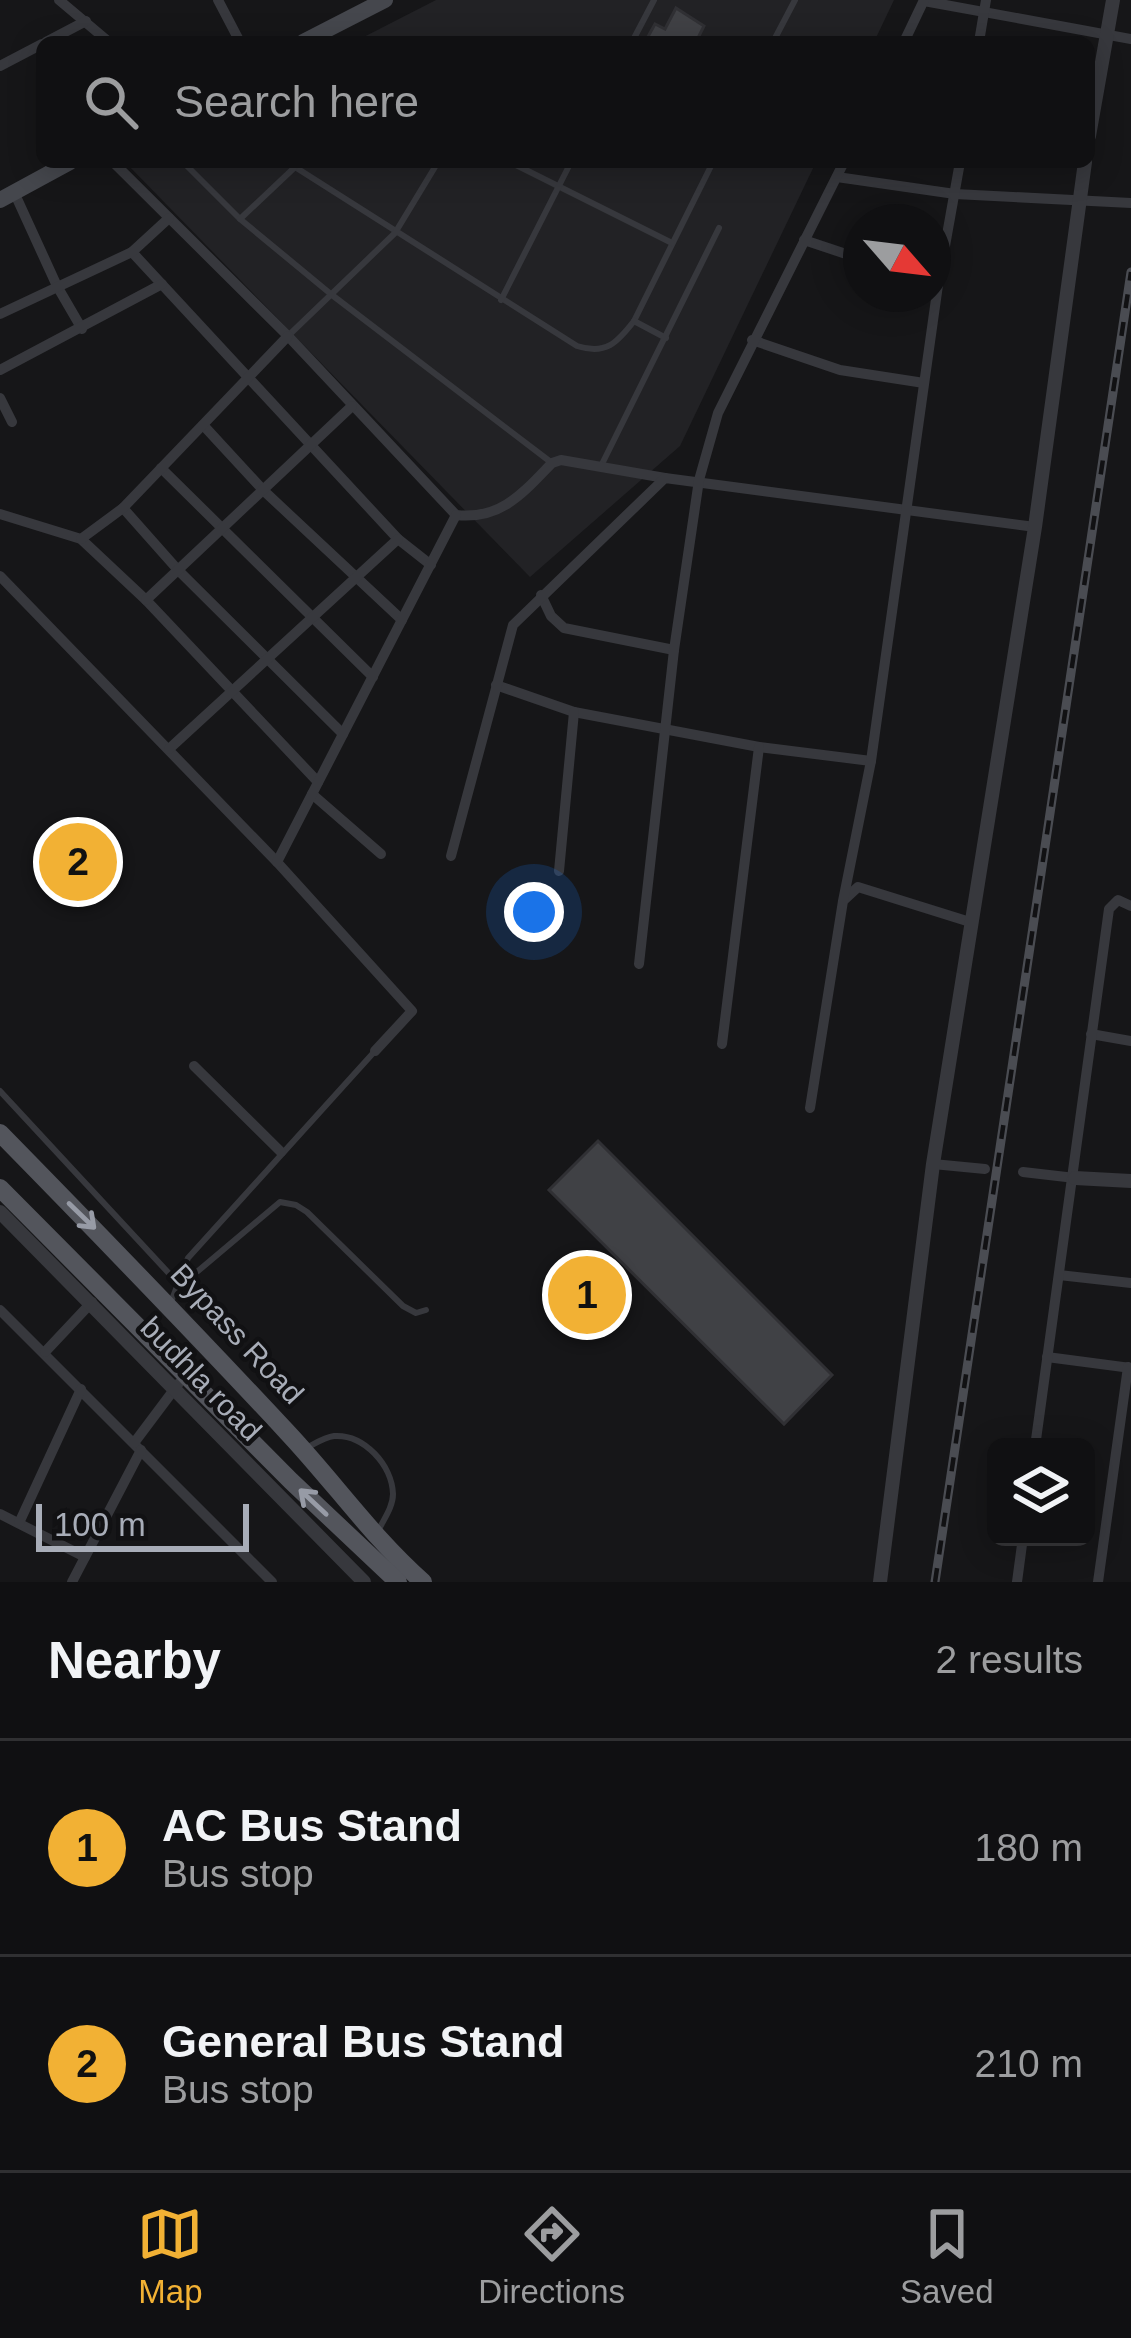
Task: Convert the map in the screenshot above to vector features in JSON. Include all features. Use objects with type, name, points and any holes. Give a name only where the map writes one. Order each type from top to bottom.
[{"type":"main road","points":[[330,36],[385,0]]},
{"type":"main road","points":[[7,196],[59,168]]},
{"type":"main road","name":"Bypass Road","points":[[0,1133],[170,1306],[303,1449],[375,1536],[423,1582]]},
{"type":"main road","points":[[0,1188],[95,1297],[180,1383],[398,1582]]},
{"type":"street","points":[[59,0],[102,36]]},
{"type":"street","points":[[218,0],[237,36]]},
{"type":"street","points":[[1095,100],[1113,0]]},
{"type":"street","points":[[907,36],[924,1],[985,6],[1131,39]]},
{"type":"street","points":[[980,36],[985,6]]},
{"type":"street","points":[[57,36],[86,21]]},
{"type":"street","points":[[1,65],[36,47]]},
{"type":"street","points":[[119,168],[456,515],[472,517],[501,510],[552,463],[571,460],[665,478],[1035,527]]},
{"type":"street","points":[[639,964],[674,650],[699,480],[718,413],[841,168]]},
{"type":"street","points":[[951,212],[959,168]]},
{"type":"street","points":[[880,1582],[933,1164],[1035,527],[1083,168]]},
{"type":"street","points":[[837,177],[955,194],[1131,203]]},
{"type":"street","points":[[7,196],[82,328]]},
{"type":"street","points":[[0,314],[132,252],[170,218]]},
{"type":"street","points":[[804,240],[843,253]]},
{"type":"street","points":[[132,252],[246,380],[398,539],[431,565]]},
{"type":"street","points":[[0,370],[162,284]]},
{"type":"street","points":[[810,1108],[871,761],[932,312]]},
{"type":"street","points":[[81,539],[123,508],[288,337]]},
{"type":"street","points":[[752,340],[840,370],[924,383]]},
{"type":"street","points":[[0,398],[11,422]]},
{"type":"street","points":[[146,600],[352,406]]},
{"type":"street","points":[[204,426],[263,490],[403,620]]},
{"type":"street","points":[[161,468],[373,677]]},
{"type":"street","points":[[451,856],[514,625],[665,478]]},
{"type":"street","points":[[123,508],[344,734]]},
{"type":"street","points":[[0,514],[81,539],[234,690],[315,788],[381,854]]},
{"type":"street","points":[[277,862],[456,515]]},
{"type":"street","points":[[169,749],[398,539]]},
{"type":"street","points":[[0,576],[277,862],[412,1011],[375,1051]]},
{"type":"street","points":[[541,596],[564,628],[674,650]]},
{"type":"street","points":[[496,685],[574,712],[759,747],[871,761]]},
{"type":"street","points":[[560,871],[574,712]]},
{"type":"street","points":[[722,1044],[759,747]]},
{"type":"street","points":[[843,901],[858,887],[970,922]]},
{"type":"street","points":[[1036,1438],[1109,909],[1118,900],[1131,906]]},
{"type":"street","points":[[1091,1034],[1131,1040]]},
{"type":"street","points":[[194,1066],[280,1152]]},
{"type":"street","points":[[933,1164],[985,1169]]},
{"type":"street","points":[[1023,1172],[1131,1181]]},
{"type":"street","points":[[0,1212],[95,1297],[45,1352]]},
{"type":"street","points":[[1059,1275],[1131,1282]]},
{"type":"street","points":[[0,1310],[272,1582]]},
{"type":"street","points":[[1047,1357],[1129,1368],[1098,1582]]},
{"type":"street","points":[[72,1582],[138,1447],[180,1383]]},
{"type":"street","name":"budhla road","points":[[180,1383],[364,1582]]},
{"type":"street","points":[[19,1523],[81,1389]]},
{"type":"street","points":[[1115,1450],[1131,1453]]},
{"type":"street","points":[[0,1514],[85,1557]]},
{"type":"street","points":[[1016,1582],[1022,1546]]},
{"type":"lane","points":[[635,36],[654,0]]},
{"type":"lane","points":[[776,36],[794,0]]},
{"type":"lane","points":[[189,168],[240,219],[332,296],[552,463]]},
{"type":"lane","points":[[240,219],[293,168]]},
{"type":"lane","points":[[300,168],[394,233],[586,349],[608,349],[634,321],[710,168]]},
{"type":"lane","points":[[288,337],[394,233],[434,168]]},
{"type":"lane","points":[[521,168],[673,244]]},
{"type":"lane","points":[[501,300],[568,168]]},
{"type":"lane","points":[[600,468],[719,227]]},
{"type":"lane","points":[[634,321],[667,338]]},
{"type":"lane","points":[[170,1306],[188,1258],[375,1051]]},
{"type":"lane","points":[[0,1091],[176,1281]]},
{"type":"lane","points":[[176,1281],[198,1270],[280,1202],[308,1212],[403,1306],[416,1313],[427,1310]]},
{"type":"lane","points":[[303,1449],[337,1436],[364,1444],[378,1456],[393,1491],[391,1507],[375,1536]]},
{"type":"shaded area","points":[[436,0],[894,0],[877,36],[366,36]]},
{"type":"shaded area","points":[[131,168],[813,168],[680,446],[530,577]]},
{"type":"building","points":[[676,8],[704,26],[699,36],[648,36],[655,24],[665,29]]},
{"type":"building","points":[[598,1141],[832,1375],[784,1424],[549,1190]]},
{"type":"railway","points":[[935,1582],[1131,272]]},
{"type":"place","name":"General Bus Stand","points":[[78,862]]},
{"type":"place","name":"AC Bus Stand","points":[[587,1295]]}]
